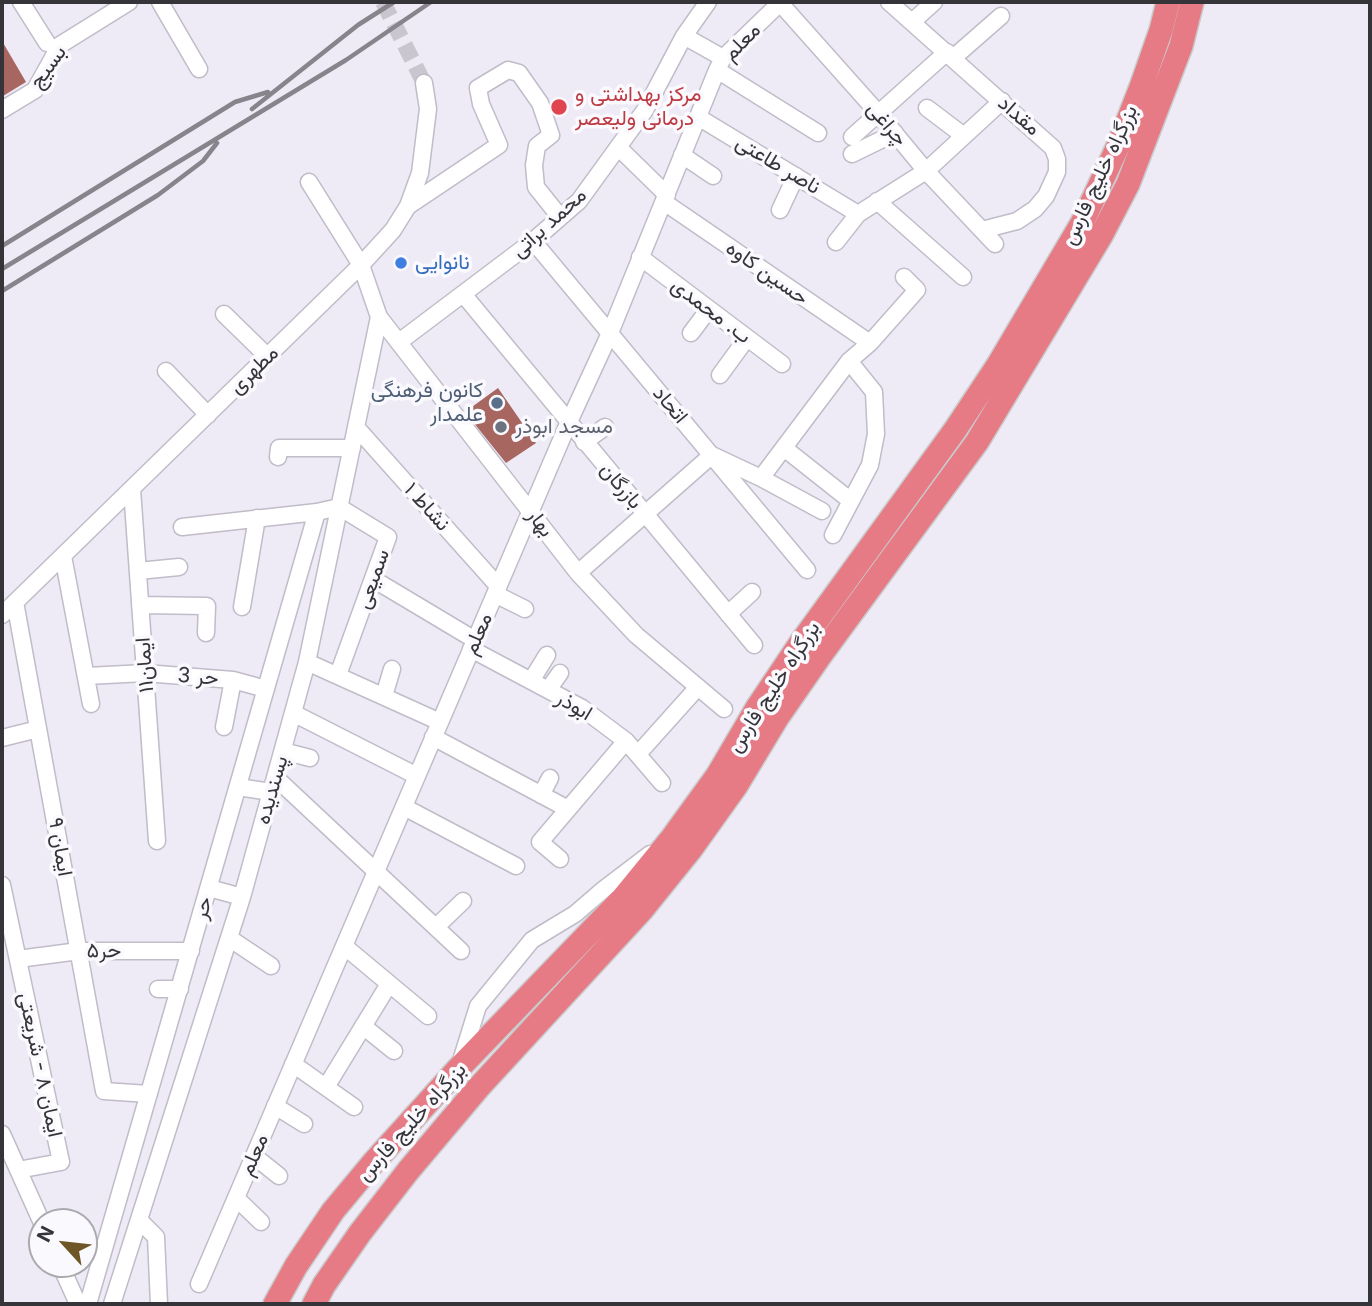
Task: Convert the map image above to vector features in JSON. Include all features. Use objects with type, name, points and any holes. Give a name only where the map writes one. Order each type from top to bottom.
[{"type":"highway","name":"بزرگراه خلیج فارس","points":[[275,1304],[296,1266],[333,1211],[373,1163],[458,1069],[623,898],[672,838],[717,776],[757,708],[800,644],[955,430],[998,365],[1082,223],[1118,146],[1141,87],[1168,2]]},
{"type":"highway","name":"بزرگراه خلیج فارس","points":[[314,1304],[353,1244],[408,1171],[478,1088],[641,911],[691,849],[736,786],[777,718],[820,656],[977,442],[1102,234],[1128,184],[1181,46],[1192,2]]},
{"type":"street","points":[[21,2],[47,43]]},
{"type":"street","name":"بسیج","points":[[2,110],[35,90],[60,45],[129,2]]},
{"type":"street","points":[[160,2],[199,69]]},
{"type":"street","name":"محمد براتی","points":[[399,342],[533,241],[579,201],[645,110],[684,36],[708,2]]},
{"type":"street","name":"معلم","points":[[199,1284],[568,424],[610,333],[720,64],[780,2]]},
{"type":"street","name":"چراغی","points":[[780,2],[926,171],[995,244]]},
{"type":"street","name":"مقداد","points":[[889,2],[1053,148],[1057,159],[1056,172],[1046,196],[1035,209],[1017,221],[982,230]]},
{"type":"street","points":[[912,22],[934,2]]},
{"type":"street","points":[[852,137],[878,113],[1001,16]]},
{"type":"street","points":[[684,36],[818,133]]},
{"type":"street","points":[[408,206],[499,145],[481,104],[478,88],[509,70],[519,73],[541,103],[551,135],[537,146],[534,165],[536,187],[561,217]]},
{"type":"street","name":"مطهری","points":[[2,615],[394,230],[408,206],[420,173],[426,142],[428,109],[425,83]]},
{"type":"street","points":[[836,242],[858,214],[926,171],[1002,101]]},
{"type":"street","points":[[927,108],[964,136]]},
{"type":"street","name":"ناصر طاعتی","points":[[698,117],[858,214]]},
{"type":"street","points":[[852,154],[895,133]]},
{"type":"street","name":"حسین کاوه","points":[[619,148],[665,198],[870,344]]},
{"type":"street","points":[[682,155],[713,176]]},
{"type":"street","points":[[780,210],[796,176]]},
{"type":"street","points":[[309,182],[361,265],[379,317]]},
{"type":"street","points":[[877,201],[963,277]]},
{"type":"street","name":"اتحاد","points":[[533,241],[807,570]]},
{"type":"street","name":"ب. محمدی","points":[[640,257],[782,364]]},
{"type":"street","points":[[761,478],[849,362],[870,344],[917,290],[904,278]]},
{"type":"street","name":"بازرگان","points":[[463,294],[568,424],[754,645]]},
{"type":"street","points":[[691,333],[709,309]]},
{"type":"street","points":[[224,314],[268,356]]},
{"type":"street","name":"بهار","points":[[379,317],[578,573],[636,635],[724,709]]},
{"type":"street","name":"پسندیده","points":[[112,1304],[242,897],[274,785],[307,662],[379,317]]},
{"type":"street","points":[[720,375],[747,338]]},
{"type":"street","points":[[833,535],[870,465],[876,434],[874,392],[849,362]]},
{"type":"street","points":[[166,371],[208,415]]},
{"type":"street","name":"نشاط ۱","points":[[356,428],[497,590]]},
{"type":"street","points":[[584,442],[605,428]]},
{"type":"street","points":[[278,457],[279,448],[352,447]]},
{"type":"street","points":[[784,448],[851,501]]},
{"type":"street","points":[[578,573],[712,455],[822,511]]},
{"type":"street","name":"ایمان۱۱","points":[[132,489],[157,841]]},
{"type":"street","points":[[181,527],[317,512],[339,507]]},
{"type":"street","name":"سمیعی","points":[[338,675],[388,537],[339,507]]},
{"type":"street","name":"حر","points":[[88,1304],[317,512]]},
{"type":"street","points":[[242,607],[242,560],[257,518]]},
{"type":"street","points":[[63,556],[91,704]]},
{"type":"street","points":[[138,572],[179,568]]},
{"type":"street","name":"ابوذر","points":[[373,579],[531,681],[582,708],[626,741],[662,783]]},
{"type":"street","points":[[497,590],[525,609]]},
{"type":"street","points":[[728,614],[752,592]]},
{"type":"street","name":"ایمان ۹","points":[[15,602],[104,1091],[149,1094]]},
{"type":"street","points":[[140,605],[207,606],[206,633]]},
{"type":"street","points":[[531,681],[547,655]]},
{"type":"street","points":[[307,662],[384,696],[541,795],[568,809]]},
{"type":"street","points":[[384,696],[392,669]]},
{"type":"street","name":"حر 3","points":[[87,676],[145,673],[233,680],[266,689]]},
{"type":"street","points":[[548,690],[560,673]]},
{"type":"street","points":[[224,727],[233,680]]},
{"type":"street","points":[[638,754],[698,687]]},
{"type":"street","points":[[293,713],[417,776]]},
{"type":"street","points":[[2,738],[38,729]]},
{"type":"street","points":[[560,859],[540,842],[626,741]]},
{"type":"street","points":[[283,751],[310,758]]},
{"type":"street","points":[[541,795],[550,778]]},
{"type":"street","points":[[238,787],[274,785],[376,870],[461,951]]},
{"type":"street","points":[[404,807],[516,866]]},
{"type":"street","points":[[458,1069],[478,1006],[532,940],[575,914],[672,838]]},
{"type":"street","name":"ایمان ۸ - شریعتی","points":[[2,885],[61,1162],[18,1170]]},
{"type":"street","points":[[209,888],[242,897]]},
{"type":"street","points":[[436,927],[463,901]]},
{"type":"street","points":[[229,938],[271,966]]},
{"type":"street","points":[[344,946],[428,1016]]},
{"type":"street","name":"حر۵","points":[[18,959],[79,951],[191,951]]},
{"type":"street","points":[[326,1087],[389,984]]},
{"type":"street","points":[[158,989],[180,989]]},
{"type":"street","points":[[363,1026],[394,1051]]},
{"type":"street","points":[[293,1064],[354,1107]]},
{"type":"street","points":[[275,1106],[304,1124]]},
{"type":"street","points":[[2,1134],[35,1208]]},
{"type":"street","points":[[254,1156],[279,1176]]},
{"type":"street","points":[[236,1198],[261,1222]]},
{"type":"street","points":[[139,1220],[156,1237],[159,1304]]},
{"type":"street","points":[[66,1278],[78,1304]]},
{"type":"building","points":[[2,41],[26,82],[3,96],[2,94]]},
{"type":"building","name":"مسجد ابوذر","points":[[498,388],[536,443],[506,463],[465,412]]},
{"type":"tunnel","points":[[383,2],[424,83]]},
{"type":"railway","points":[[252,109],[358,25],[394,2]]},
{"type":"railway","points":[[2,269],[346,60],[431,2]]},
{"type":"railway","points":[[2,246],[235,102],[268,92]]},
{"type":"railway","points":[[2,291],[158,195],[203,161],[217,143]]},
{"type":"place","name":"مرکز بهداشتی و درمانی ولیعصر","points":[[559,107]]},
{"type":"place","name":"نانوایی","points":[[401,263]]},
{"type":"place","name":"کانون فرهنگی علمدار","points":[[497,403]]},
{"type":"place","name":"مسجد ابوذر","points":[[501,427]]}]
